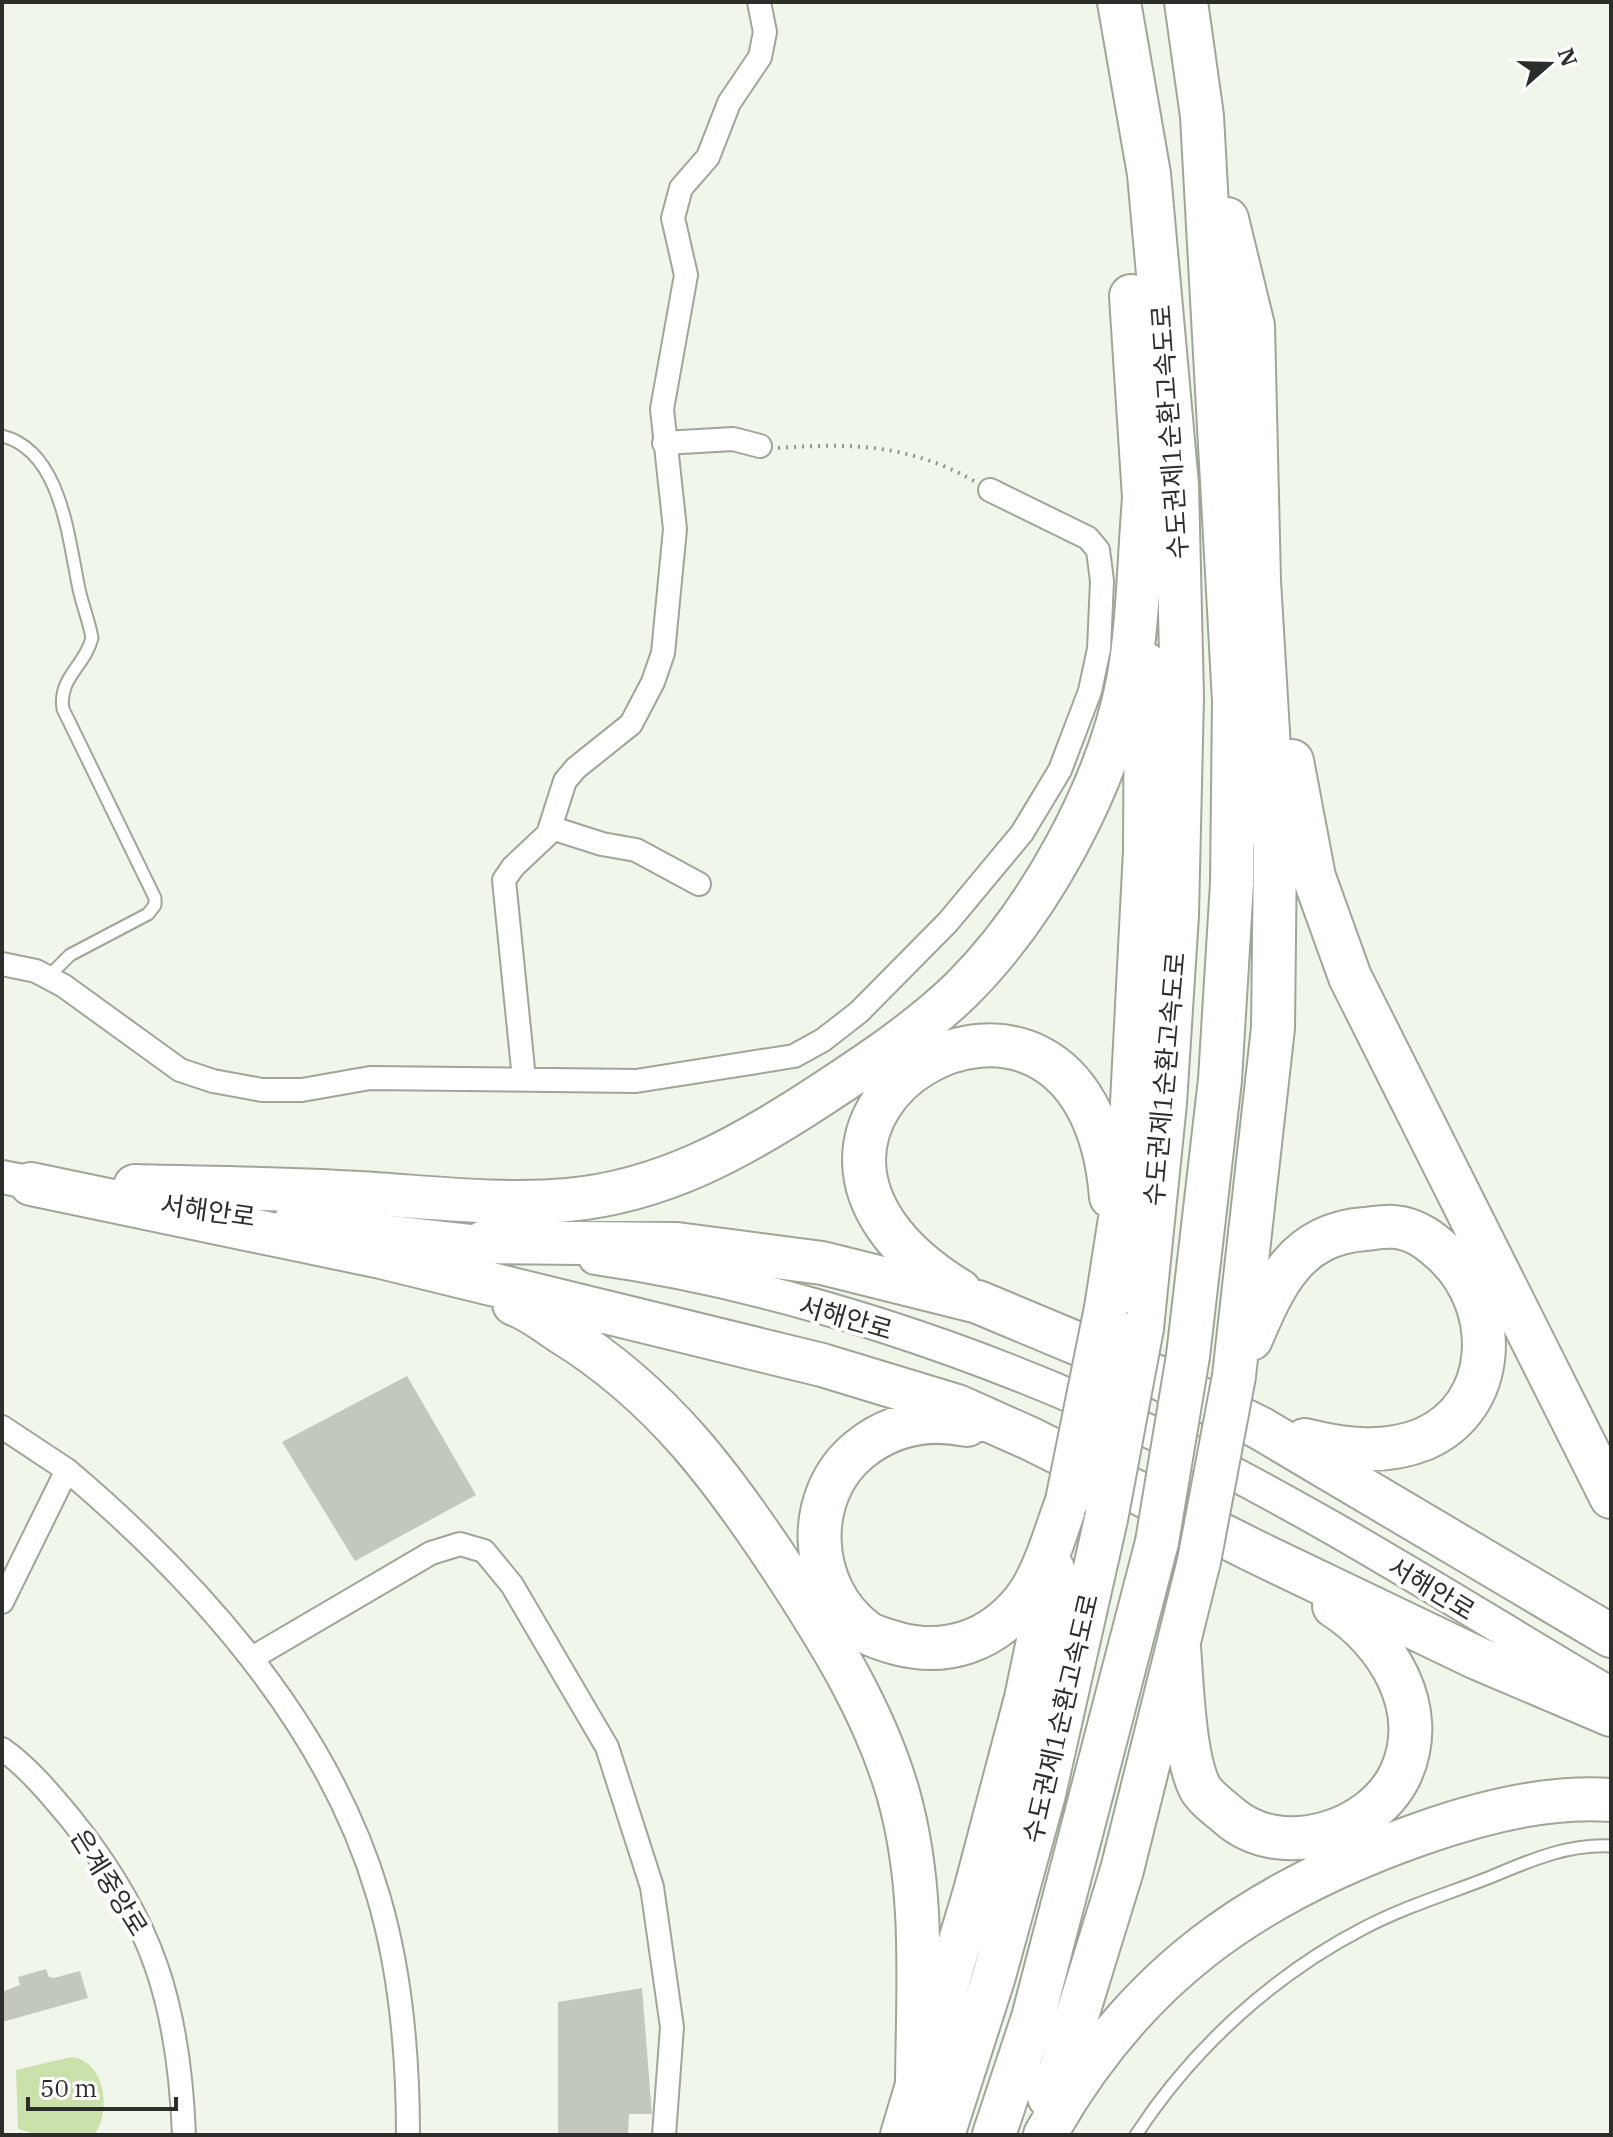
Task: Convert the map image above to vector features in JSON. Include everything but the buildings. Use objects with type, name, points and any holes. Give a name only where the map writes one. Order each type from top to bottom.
[{"type":"highway","points":[[902,2135],[975,1891],[1026,1698],[1108,1295],[1129,1161],[1145,851],[1145,487],[1111,2]]},
{"type":"highway","name":"수도권제1순환고속도로","points":[[943,2135],[994,1976],[1044,1794],[1106,1519],[1142,1328],[1165,1103],[1177,915],[1182,697],[1175,469],[1149,174],[1119,2]]},
{"type":"highway","name":"수도권제1순환고속도로","points":[[994,2135],[1033,2018],[1157,1542],[1188,1356],[1220,1080],[1232,883],[1234,701],[1202,116],[1186,2]]},
{"type":"highway","points":[[1032,2135],[1061,2068],[1122,1870],[1199,1561],[1234,1376],[1273,1028],[1275,849],[1259,581],[1253,326],[1202,116]]},
{"type":"highway","points":[[17,1180],[306,1190],[501,1201],[568,1200],[625,1190],[733,1151],[898,1041],[962,989],[1023,917],[1062,851],[1103,766],[1128,681],[1145,487]]},
{"type":"highway","points":[[1259,581],[1314,877],[1350,977],[1611,1497]]},
{"type":"highway","points":[[1108,1295],[1108,1158],[1090,1110],[1069,1080],[1043,1059],[1013,1048],[960,1048],[930,1058],[904,1075],[885,1095],[869,1122],[865,1149],[867,1183],[897,1241],[943,1281],[978,1302],[1155,1376],[1260,1428],[1611,1636]]},
{"type":"highway","points":[[17,1180],[381,1257],[822,1365],[957,1406],[1031,1439],[1477,1658],[1611,1715]]},
{"type":"highway","points":[[1234,1376],[1275,1283],[1303,1250],[1347,1230],[1395,1227],[1428,1238],[1470,1283],[1482,1315],[1486,1341],[1483,1364],[1475,1389],[1450,1423],[1423,1439],[1391,1448],[1348,1451],[1260,1428]]},
{"type":"highway","points":[[484,1242],[677,1244],[822,1263],[978,1302]]},
{"type":"highway","points":[[381,1257],[521,1307],[578,1342],[634,1384],[695,1445],[752,1521],[817,1622],[868,1710],[898,1793],[920,1924],[917,2081]]},
{"type":"highway","points":[[1031,1439],[958,1423],[923,1420],[871,1440],[847,1459],[829,1485],[820,1514],[824,1574],[839,1601],[865,1631],[922,1650],[978,1640],[1006,1621],[1026,1599],[1067,1501]]},
{"type":"highway","points":[[1179,1647],[1185,1724],[1199,1787],[1239,1825],[1284,1839],[1322,1835],[1353,1822],[1381,1800],[1401,1772],[1410,1734],[1407,1700],[1394,1667],[1370,1634],[1344,1612],[1254,1551]]},
{"type":"highway","points":[[1045,2135],[1101,2048],[1137,2004],[1184,1961],[1258,1907],[1346,1860],[1449,1824],[1509,1808],[1591,1799],[1611,1800]]},
{"type":"main road","name":"서해안로","points":[[17,1180],[273,1219],[484,1242],[624,1262],[743,1288],[989,1361],[1160,1436],[1300,1511],[1611,1694]]},
{"type":"street","points":[[524,1079],[503,888],[513,867],[552,828],[554,807],[565,781],[576,768],[631,724],[653,682],[663,653],[675,529],[664,443],[664,381],[686,275],[673,218],[681,188],[708,157],[729,103],[760,57],[765,32],[759,2]]},
{"type":"street","points":[[664,443],[733,439],[760,446]]},
{"type":"street","points":[[2,964],[16,965],[48,977],[165,1061],[192,1075],[236,1086],[283,1091],[370,1078],[636,1081],[697,1069],[779,1060],[806,1051],[859,1012],[992,872],[1022,833],[1060,770],[1090,691],[1102,624],[1098,550],[1088,538],[990,490]]},
{"type":"street","points":[[552,828],[602,844],[636,850],[699,884]]},
{"type":"street","points":[[2,1427],[67,1470],[124,1518],[252,1658],[308,1742],[344,1807],[378,1894],[394,1966],[403,2031],[408,2135]]},
{"type":"street","points":[[2,1602],[8,1575],[67,1470]]},
{"type":"street","points":[[252,1658],[431,1553],[460,1544],[484,1551],[512,1585],[607,1747],[652,1887],[672,2027],[664,2135]]},
{"type":"street","name":"은계중앙로","points":[[2,1749],[61,1808],[97,1852],[135,1912],[160,1969],[174,2026],[184,2135]]},
{"type":"lane","points":[[2,436],[29,449],[54,490],[65,522],[92,638],[90,648],[66,679],[63,709],[155,905],[148,914],[70,955],[48,977]]},
{"type":"lane","points":[[1136,2135],[1158,2101],[1225,2028],[1296,1969],[1327,1949],[1407,1907],[1523,1862],[1581,1847],[1611,1846]]},
{"type":"path","points":[[760,446],[855,444],[940,462],[990,490]]},
{"type":"green space","points":[[71,2057],[91,2067],[102,2088],[103,2114],[94,2135],[40,2135],[18,2129],[16,2070]]}]
